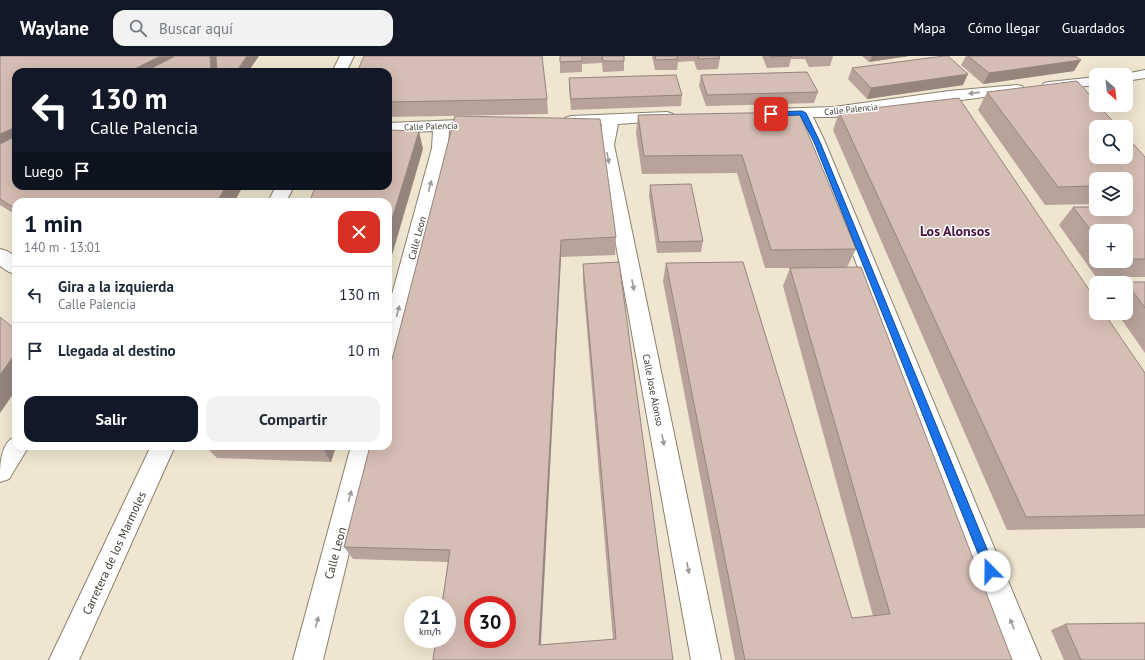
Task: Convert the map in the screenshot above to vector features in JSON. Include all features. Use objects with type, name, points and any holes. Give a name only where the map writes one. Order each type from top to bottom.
[{"type":"street","points":[[341,68],[347,56]]},
{"type":"street","points":[[1133,76],[1145,74]]},
{"type":"street","name":"Calle Palencia","points":[[755,114],[834,112],[949,96],[1089,82]]},
{"type":"street","points":[[1063,84],[1077,100]]},
{"type":"street","points":[[949,96],[959,115]]},
{"type":"street","points":[[802,113],[817,142],[1026,660]]},
{"type":"street","points":[[558,121],[683,117]]},
{"type":"street","name":"Calle Jose Alonso","points":[[611,119],[606,145],[706,660]]},
{"type":"street","name":"Calle Palencia","points":[[392,128],[495,124]]},
{"type":"street","name":"Calle Leon","points":[[392,334],[440,148],[441,126]]},
{"type":"street","points":[[0,256],[12,264]]},
{"type":"street","points":[[0,471],[14,450]]},
{"type":"street","name":"Carretera de los Marmoles","points":[[64,660],[161,450]]},
{"type":"street","name":"Calle Leon","points":[[308,660],[362,450]]},
{"type":"building","points":[[0,56],[161,56],[136,68],[12,68],[12,129],[0,134]]},
{"type":"building","points":[[175,56],[210,56],[211,68],[152,68]]},
{"type":"building","points":[[216,56],[247,56],[239,68],[217,68]]},
{"type":"building","points":[[364,56],[542,56],[547,99],[392,102],[392,68],[359,68]]},
{"type":"building","points":[[560,56],[582,56],[582,61],[560,62]]},
{"type":"building","points":[[602,56],[624,56],[624,61],[603,61]]},
{"type":"building","points":[[655,56],[677,56],[678,59],[656,60]]},
{"type":"building","points":[[698,56],[719,56],[720,58],[699,59]]},
{"type":"building","points":[[770,56],[792,56],[770,57]]},
{"type":"building","points":[[948,56],[968,74],[871,88],[852,68]]},
{"type":"building","points":[[968,56],[1075,56],[1081,60],[989,73]]},
{"type":"building","points":[[807,72],[818,92],[707,95],[701,75]]},
{"type":"building","points":[[676,75],[682,95],[571,99],[569,78]]},
{"type":"building","points":[[1077,81],[1089,94],[1089,112],[1104,112],[1112,120],[1089,120],[1089,164],[1133,164],[1133,144],[1145,157],[1145,259],[1133,259],[1133,224],[1089,224],[1089,228],[1073,207],[1089,207],[1089,216],[1133,216],[1133,172],[1089,172],[1089,186],[1058,187],[987,92]]},
{"type":"building","points":[[959,98],[1089,290],[1089,320],[1109,320],[1145,373],[1145,515],[1026,517],[839,112]]},
{"type":"building","points":[[799,112],[856,249],[771,250],[742,155],[644,156],[638,115]]},
{"type":"building","points":[[455,116],[600,119],[616,237],[561,240],[539,645],[616,639],[583,264],[619,262],[673,660],[433,660],[435,648],[456,648],[456,596],[443,596],[450,550],[344,547],[369,450],[392,450],[392,360]]},
{"type":"building","points":[[392,130],[419,131],[392,219],[392,198],[311,198],[314,190],[392,190]]},
{"type":"building","points":[[12,138],[12,190],[224,190],[219,198],[12,198],[12,206],[0,199],[0,144]]},
{"type":"building","points":[[691,184],[703,241],[659,242],[650,185]]},
{"type":"building","points":[[743,262],[852,618],[890,614],[790,268],[861,267],[1012,660],[745,660],[666,263]]},
{"type":"building","points":[[1133,282],[1145,282],[1145,308],[1133,292]]},
{"type":"building","points":[[0,317],[12,327],[12,358],[0,375]]},
{"type":"building","points":[[1145,623],[1145,660],[1081,660],[1065,624]]},
{"type":"district","name":"Los Alonsos","points":[[955,231]]},
{"type":"route","points":[[771,114],[802,113],[817,142],[990,571]]}]
